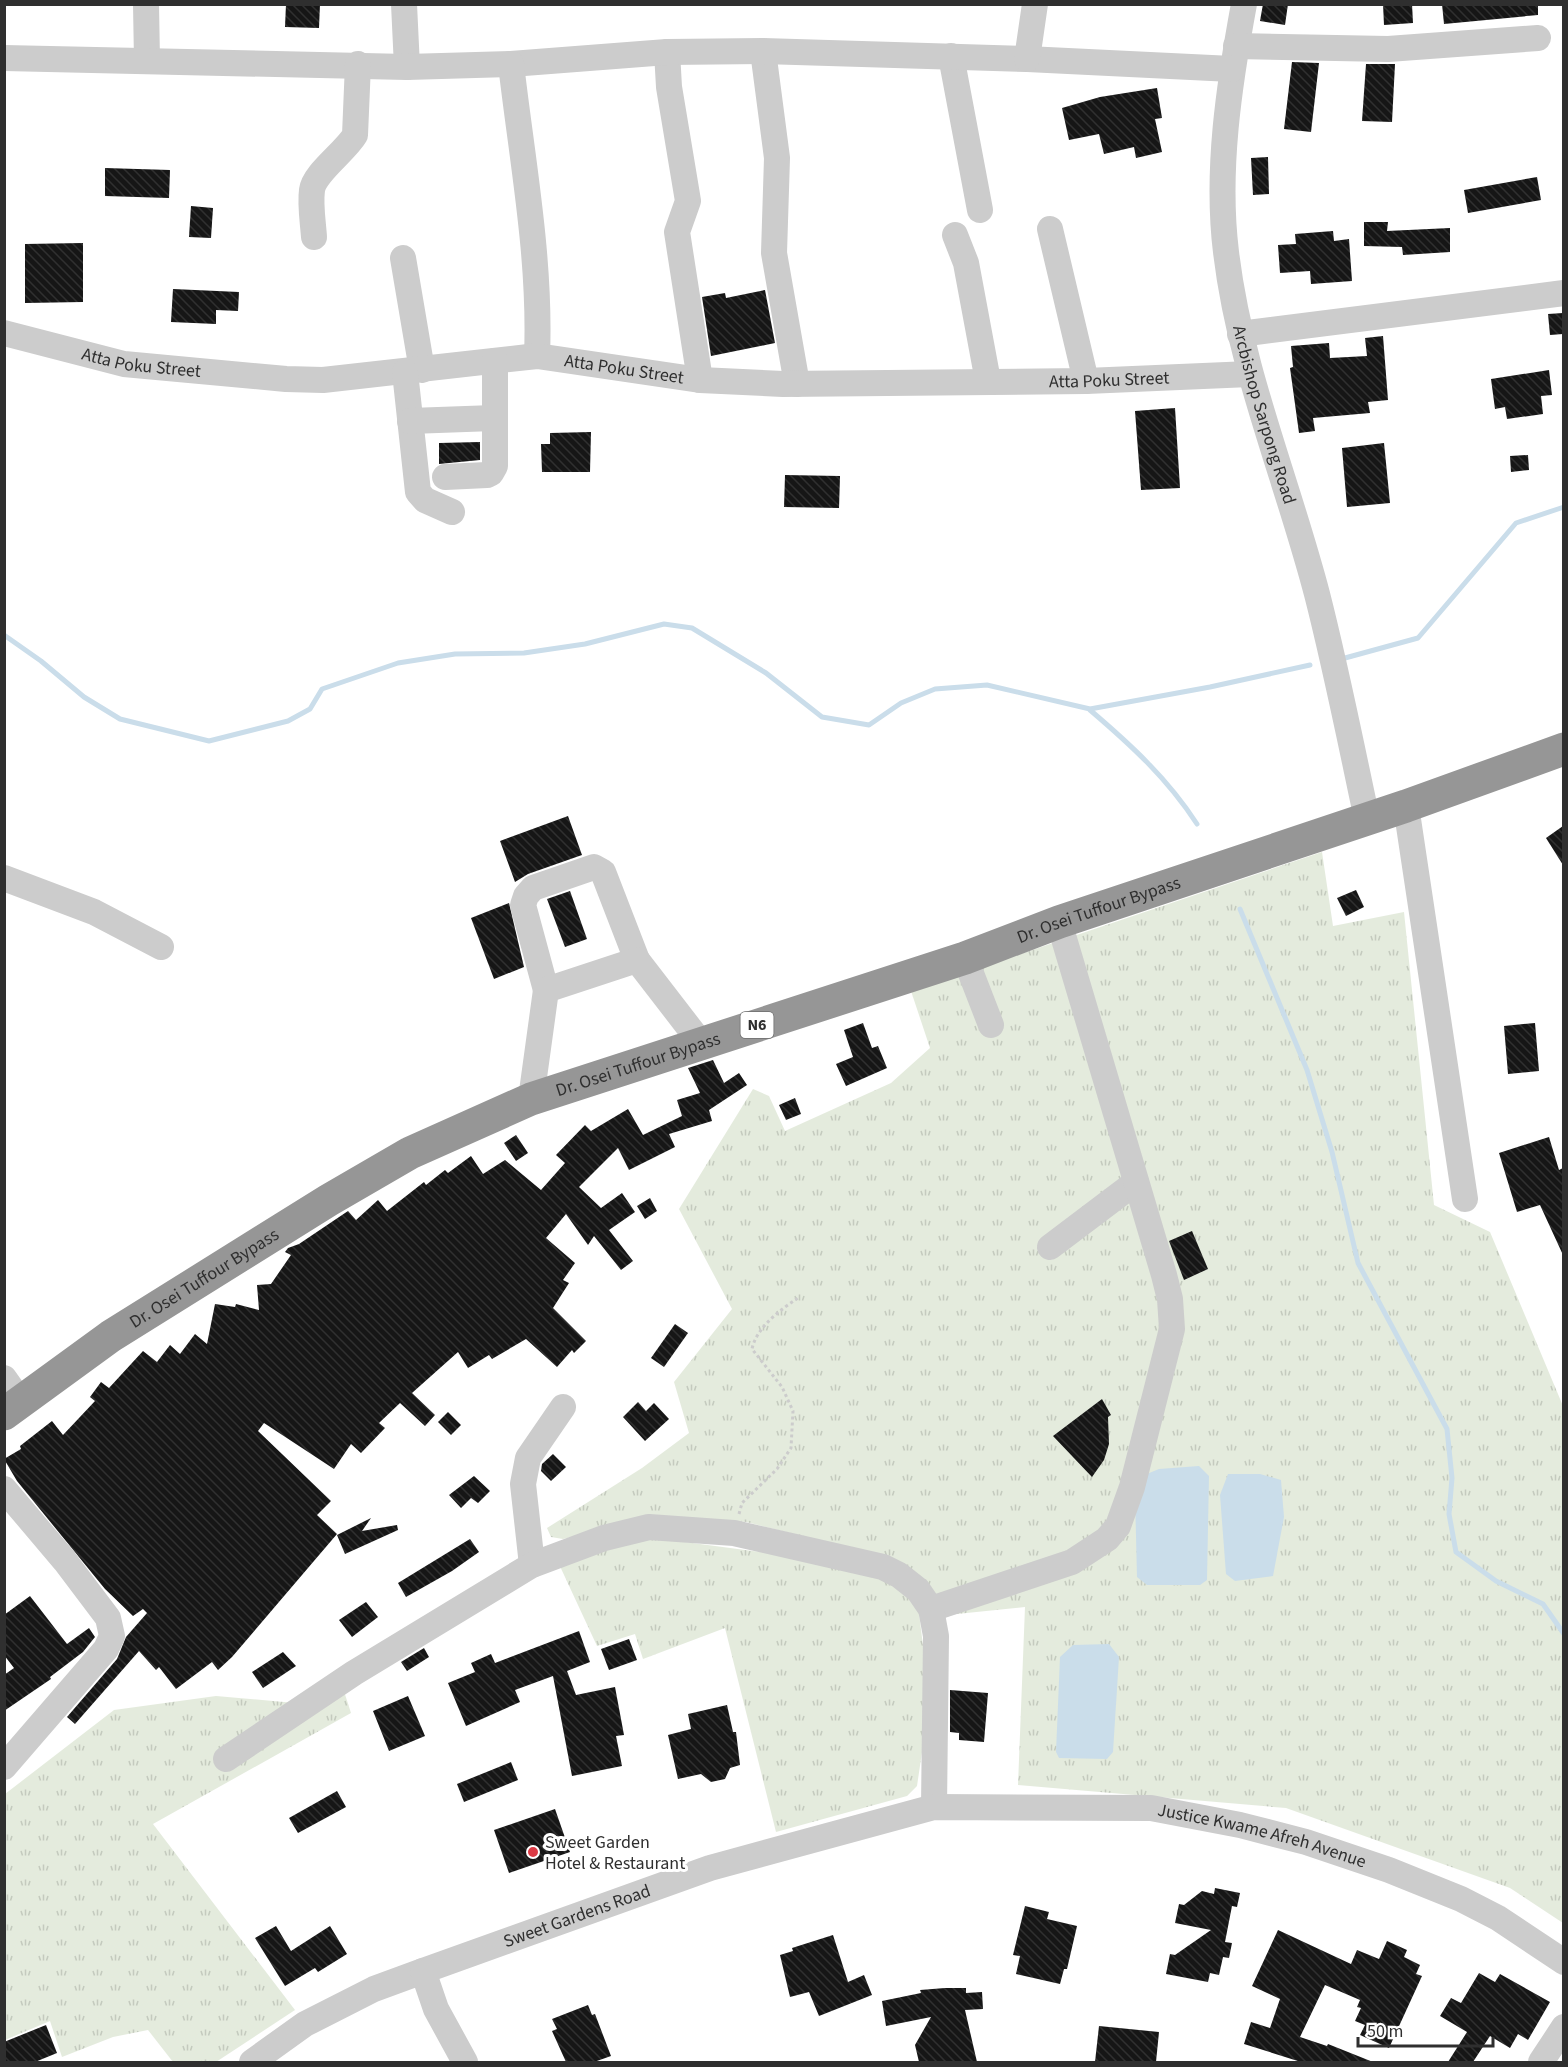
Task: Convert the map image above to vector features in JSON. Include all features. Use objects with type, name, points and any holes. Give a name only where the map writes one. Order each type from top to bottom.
[{"type":"highway","name":"Dr. Osei Tuffour Bypass","points":[[10,1398],[329,1200],[410,1153],[531,1099],[965,958],[1059,922],[1406,806],[1563,749]]},
{"type":"street","points":[[146,4],[147,61]]},
{"type":"street","points":[[404,4],[407,67]]},
{"type":"street","points":[[1027,59],[1035,4]]},
{"type":"street","name":"Arcbishop Sarpong Road","points":[[1244,4],[1234,57],[1223,183],[1225,251],[1240,334],[1250,374],[1317,592],[1367,819]]},
{"type":"street","points":[[4,58],[358,64],[407,67],[511,64],[667,52],[763,51],[1027,59],[1234,57],[1388,50],[1538,38]]},
{"type":"street","points":[[763,51],[777,158],[774,253],[797,384]]},
{"type":"street","points":[[667,52],[669,87],[688,201],[677,232],[700,380]]},
{"type":"street","points":[[951,56],[980,210]]},
{"type":"street","points":[[314,237],[312,189],[315,180],[349,145],[355,135],[358,64]]},
{"type":"street","points":[[511,64],[532,238],[538,316],[537,356]]},
{"type":"street","points":[[1050,230],[1086,381]]},
{"type":"street","points":[[955,236],[966,263],[988,381]]},
{"type":"street","points":[[403,258],[413,371],[410,421],[418,492],[425,500],[452,512]]},
{"type":"street","points":[[1240,334],[1563,293]]},
{"type":"street","name":"Atta Poku Street","points":[[4,333],[124,364],[296,380],[413,371],[537,356],[700,380],[797,384],[1086,381],[1250,374]]},
{"type":"street","points":[[446,477],[472,477],[491,473],[495,466],[495,361]]},
{"type":"street","points":[[410,421],[494,418]]},
{"type":"street","points":[[1406,806],[1465,1199]]},
{"type":"street","points":[[531,1099],[546,990],[523,905],[526,896],[533,888],[594,867],[603,872],[637,960],[701,1043]]},
{"type":"street","points":[[4,878],[94,912],[161,947]]},
{"type":"street","points":[[931,1609],[1072,1562],[1107,1539],[1118,1526],[1132,1487],[1172,1329],[1170,1299],[1059,922]]},
{"type":"street","points":[[965,958],[991,1025]]},
{"type":"street","points":[[546,990],[637,960]]},
{"type":"street","points":[[1050,1247],[1136,1182]]},
{"type":"street","points":[[532,1565],[523,1484],[528,1458],[563,1407]]},
{"type":"street","points":[[4,1489],[65,1561],[108,1618],[112,1636],[106,1648],[4,1767]]},
{"type":"street","points":[[226,1759],[354,1673],[532,1565],[604,1538],[649,1527],[734,1533],[883,1568],[899,1575],[918,1590],[931,1609],[936,1636],[934,1807]]},
{"type":"street","name":"Justice Kwame Afreh Avenue","points":[[934,1807],[1151,1808],[1240,1825],[1306,1842],[1389,1870],[1461,1899],[1498,1918],[1563,1962]]},
{"type":"street","name":"Sweet Gardens Road","points":[[252,2062],[304,2024],[374,1989],[710,1868],[934,1807]]},
{"type":"street","points":[[423,1971],[436,2009],[465,2062]]},
{"type":"street","points":[[1541,2062],[1563,2027]]},
{"type":"path","points":[[734,1533],[742,1503],[777,1469],[791,1448],[793,1411],[782,1387],[752,1349],[765,1326],[798,1298]]},
{"type":"green space","points":[[1322,852],[1333,926],[1404,912],[1434,1205],[1490,1232],[1563,1406],[1563,1923],[1510,1888],[1286,1808],[1018,1785],[1025,1607],[947,1615],[891,1558],[746,1522],[667,1516],[563,1539],[551,1537],[547,1528],[642,1468],[689,1433],[674,1382],[732,1309],[679,1209],[753,1089],[769,1096],[785,1131],[891,1083],[930,1048],[911,991]]},
{"type":"green space","points":[[640,1536],[865,1566],[889,1573],[918,1605],[925,1662],[925,1732],[917,1786],[907,1796],[776,1832],[725,1628],[643,1659],[635,1634],[597,1646],[558,1562]]},
{"type":"green space","points":[[341,1682],[351,1713],[153,1824],[295,2010],[216,2062],[173,2062],[148,2030],[113,2037],[62,2057],[50,2021],[5,2040],[5,1794],[114,1710],[216,1696],[295,1703]]},
{"type":"water","points":[[1199,1466],[1209,1476],[1207,1580],[1200,1585],[1147,1585],[1137,1577],[1135,1495],[1142,1476],[1159,1469]]},
{"type":"water","points":[[1228,1474],[1260,1474],[1281,1480],[1284,1517],[1273,1576],[1235,1581],[1226,1574],[1220,1495]]},
{"type":"water","points":[[1109,1644],[1119,1657],[1113,1752],[1107,1759],[1059,1758],[1056,1752],[1060,1657],[1073,1645]]},
{"type":"building","points":[[286,4],[320,4],[319,28],[285,27]]},
{"type":"building","points":[[1263,4],[1288,4],[1285,25],[1260,21]]},
{"type":"building","points":[[1383,4],[1412,4],[1413,23],[1384,25]]},
{"type":"building","points":[[1442,4],[1538,4],[1538,15],[1444,24]]},
{"type":"building","points":[[1292,62],[1319,63],[1311,132],[1284,129]]},
{"type":"building","points":[[1366,64],[1395,64],[1392,122],[1362,121]]},
{"type":"building","points":[[1157,88],[1162,118],[1155,119],[1162,152],[1136,158],[1134,147],[1104,154],[1099,134],[1069,140],[1062,108],[1100,97]]},
{"type":"building","points":[[1268,157],[1269,194],[1253,195],[1251,158]]},
{"type":"building","points":[[105,168],[170,170],[169,198],[105,196]]},
{"type":"building","points":[[1537,177],[1541,200],[1468,213],[1464,190]]},
{"type":"building","points":[[191,206],[213,208],[211,238],[189,237]]},
{"type":"building","points":[[1364,222],[1388,222],[1387,231],[1450,228],[1450,252],[1403,255],[1402,247],[1364,246]]},
{"type":"building","points":[[1333,231],[1334,241],[1349,239],[1352,281],[1311,284],[1310,271],[1280,273],[1278,245],[1296,244],[1295,234]]},
{"type":"building","points":[[83,243],[83,302],[25,303],[25,244]]},
{"type":"building","points":[[173,289],[239,292],[238,311],[216,310],[216,324],[171,322]]},
{"type":"building","points":[[765,290],[775,343],[711,356],[702,297],[725,293],[726,298]]},
{"type":"building","points":[[1563,313],[1563,334],[1550,335],[1548,314]]},
{"type":"building","points":[[1383,336],[1388,400],[1368,402],[1370,413],[1313,418],[1315,431],[1299,433],[1290,368],[1293,367],[1291,346],[1329,343],[1330,358],[1367,356],[1365,338]]},
{"type":"building","points":[[1549,370],[1552,395],[1541,396],[1543,414],[1507,419],[1505,407],[1495,409],[1491,379]]},
{"type":"building","points":[[1175,408],[1180,488],[1141,490],[1135,411]]},
{"type":"building","points":[[591,432],[590,472],[542,472],[541,444],[550,444],[550,433]]},
{"type":"building","points":[[480,442],[480,460],[439,464],[439,443]]},
{"type":"building","points":[[1384,443],[1390,503],[1347,507],[1342,448]]},
{"type":"building","points":[[1528,455],[1529,470],[1511,472],[1510,456]]},
{"type":"building","points":[[785,475],[840,476],[839,508],[784,507]]},
{"type":"building","points":[[568,816],[582,855],[528,874],[515,882],[500,841]]},
{"type":"building","points":[[1563,826],[1563,865],[1546,838]]},
{"type":"building","points":[[1356,890],[1364,907],[1346,916],[1337,898]]},
{"type":"building","points":[[570,891],[587,939],[565,947],[547,899]]},
{"type":"building","points":[[509,903],[524,967],[494,979],[471,918]]},
{"type":"building","points":[[863,1023],[872,1048],[878,1046],[887,1068],[846,1086],[836,1064],[853,1057],[844,1030]]},
{"type":"building","points":[[1535,1023],[1539,1071],[1508,1074],[1504,1026]]},
{"type":"building","points":[[713,1060],[724,1083],[739,1073],[747,1085],[709,1110],[712,1121],[669,1134],[675,1147],[629,1170],[618,1148],[579,1187],[601,1208],[622,1193],[635,1212],[609,1230],[633,1261],[621,1270],[594,1236],[588,1245],[566,1214],[546,1238],[575,1263],[563,1280],[569,1283],[553,1308],[586,1341],[574,1353],[572,1350],[557,1367],[526,1339],[492,1359],[489,1355],[468,1368],[458,1352],[412,1393],[435,1415],[425,1426],[400,1403],[379,1423],[385,1428],[361,1453],[351,1444],[334,1469],[264,1423],[258,1431],[331,1501],[317,1515],[337,1534],[232,1657],[218,1670],[212,1662],[176,1689],[159,1667],[156,1670],[139,1651],[75,1724],[67,1717],[117,1659],[126,1637],[147,1613],[143,1609],[133,1616],[105,1589],[17,1481],[4,1459],[21,1449],[20,1446],[52,1421],[63,1435],[95,1401],[90,1397],[101,1382],[109,1388],[143,1351],[157,1362],[170,1345],[180,1354],[195,1334],[207,1344],[215,1304],[235,1307],[236,1304],[259,1310],[257,1285],[271,1284],[291,1255],[285,1252],[288,1248],[299,1244],[348,1211],[356,1220],[378,1200],[387,1211],[424,1182],[426,1185],[445,1170],[448,1173],[471,1156],[483,1174],[505,1160],[541,1190],[565,1163],[556,1155],[585,1125],[591,1131],[628,1109],[643,1135],[682,1116],[677,1100],[700,1093],[688,1068]]},
{"type":"building","points":[[795,1098],[801,1114],[786,1120],[779,1105]]},
{"type":"building","points":[[516,1135],[528,1153],[516,1161],[504,1143]]},
{"type":"building","points":[[1549,1137],[1559,1170],[1563,1168],[1563,1255],[1540,1205],[1517,1212],[1499,1153]]},
{"type":"building","points":[[650,1198],[657,1211],[645,1219],[637,1206]]},
{"type":"building","points":[[1192,1231],[1208,1269],[1184,1280],[1169,1241]]},
{"type":"building","points":[[675,1324],[688,1333],[664,1367],[651,1358]]},
{"type":"building","points":[[1102,1399],[1111,1415],[1108,1417],[1109,1444],[1104,1460],[1092,1477],[1053,1436]]},
{"type":"building","points":[[638,1402],[646,1411],[654,1403],[669,1419],[645,1441],[623,1417]]},
{"type":"building","points":[[448,1412],[461,1425],[451,1435],[438,1422]]},
{"type":"building","points":[[553,1454],[566,1467],[551,1481],[541,1471],[542,1464]]},
{"type":"building","points":[[474,1476],[490,1491],[478,1503],[471,1498],[461,1508],[449,1495]]},
{"type":"building","points":[[371,1518],[362,1531],[397,1525],[398,1530],[345,1554],[337,1535]]},
{"type":"building","points":[[470,1539],[479,1552],[452,1571],[406,1597],[398,1583]]},
{"type":"building","points":[[30,1596],[67,1644],[89,1628],[95,1637],[83,1652],[50,1677],[51,1679],[4,1711],[4,1675],[14,1668],[4,1655],[4,1615]]},
{"type":"building","points":[[366,1602],[378,1617],[352,1637],[339,1620]]},
{"type":"building","points":[[579,1631],[590,1662],[567,1671],[576,1695],[615,1687],[624,1735],[616,1736],[622,1766],[572,1776],[553,1676],[515,1690],[520,1702],[466,1726],[448,1683],[475,1672],[471,1663],[491,1654],[495,1663]]},
{"type":"building","points":[[629,1639],[637,1660],[609,1670],[601,1649]]},
{"type":"building","points":[[424,1648],[429,1657],[407,1671],[401,1662]]},
{"type":"building","points":[[283,1652],[296,1666],[263,1688],[252,1672]]},
{"type":"building","points":[[950,1690],[988,1693],[984,1742],[959,1740],[959,1733],[950,1732]]},
{"type":"building","points":[[408,1696],[425,1736],[389,1751],[373,1711]]},
{"type":"building","points":[[727,1705],[733,1732],[736,1732],[740,1765],[730,1768],[725,1779],[711,1782],[701,1774],[678,1779],[668,1735],[691,1729],[688,1714]]},
{"type":"building","points":[[511,1762],[518,1780],[464,1802],[457,1784]]},
{"type":"building","points":[[337,1791],[346,1807],[298,1833],[289,1818]]},
{"type":"building","points":[[555,1809],[570,1852],[509,1873],[494,1830]]},
{"type":"building","points":[[1215,1888],[1240,1893],[1237,1907],[1232,1906],[1225,1942],[1232,1943],[1229,1958],[1223,1957],[1219,1975],[1210,1973],[1208,1982],[1166,1974],[1170,1954],[1175,1955],[1211,1930],[1175,1923],[1179,1904],[1184,1905],[1202,1891],[1214,1894]]},
{"type":"building","points":[[1025,1906],[1049,1912],[1047,1919],[1077,1926],[1067,1969],[1064,1969],[1060,1984],[1016,1974],[1020,1956],[1013,1955]]},
{"type":"building","points":[[276,1926],[291,1951],[330,1926],[347,1954],[318,1972],[315,1968],[285,1986],[255,1938]]},
{"type":"building","points":[[1278,1930],[1351,1964],[1357,1950],[1379,1959],[1387,1941],[1407,1950],[1404,1957],[1420,1965],[1416,1974],[1422,1976],[1389,2048],[1360,2035],[1365,2025],[1355,2021],[1361,2008],[1357,2007],[1360,2000],[1325,1985],[1300,2037],[1327,2046],[1328,2044],[1373,2062],[1301,2062],[1244,2044],[1251,2022],[1270,2028],[1280,1999],[1252,1986]]},
{"type":"building","points":[[833,1935],[848,1982],[864,1975],[872,1995],[819,2016],[809,1992],[790,1997],[780,1955],[793,1951],[792,1948]]},
{"type":"building","points":[[1479,1973],[1495,1982],[1500,1974],[1550,2002],[1528,2040],[1518,2034],[1510,2048],[1490,2036],[1473,2062],[1448,2062],[1467,2032],[1440,2016],[1451,1998],[1461,2003]]},
{"type":"building","points":[[966,1988],[966,1993],[982,1992],[983,2009],[965,2010],[977,2062],[919,2062],[915,2045],[931,2017],[886,2026],[882,2001],[921,1993],[920,1990]]},
{"type":"building","points":[[588,2005],[592,2015],[595,2014],[611,2056],[594,2062],[566,2062],[552,2031],[557,2029],[552,2019]]},
{"type":"building","points":[[46,2025],[57,2053],[35,2062],[4,2062],[4,2042]]},
{"type":"building","points":[[1099,2026],[1159,2032],[1156,2062],[1095,2062]]},
{"type":"waterway","points":[[1345,658],[1418,638],[1516,523],[1564,507]]},
{"type":"waterway","points":[[4,635],[41,661],[84,697],[120,719],[209,741],[288,721],[310,709],[322,689],[398,663],[455,654],[524,653],[585,644],[664,624],[692,628],[766,673],[822,717],[869,725],[901,703],[935,689],[987,685],[1090,709],[1210,687],[1310,665]]},
{"type":"waterway","points":[[1090,710],[1148,763],[1197,824]]},
{"type":"waterway","points":[[1240,909],[1307,1070],[1332,1152],[1358,1263],[1447,1429],[1452,1478],[1449,1514],[1456,1552],[1496,1581],[1543,1604],[1564,1634]]},
{"type":"place","name":"Sweet Garden Hotel & Restaurant","points":[[533,1852]]}]
